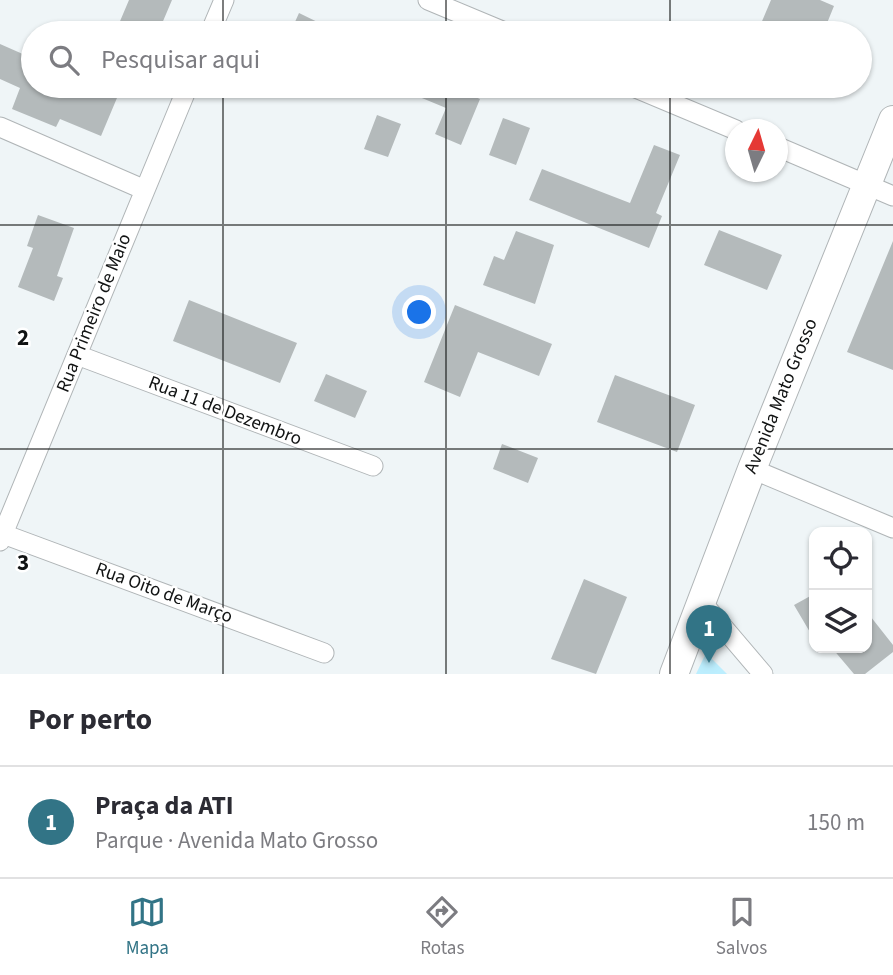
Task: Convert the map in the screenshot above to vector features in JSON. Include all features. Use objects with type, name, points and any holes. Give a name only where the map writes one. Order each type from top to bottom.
[{"type":"street","points":[[215,21],[224,0]]},
{"type":"street","points":[[428,0],[478,21]]},
{"type":"street","name":"Rua Primeiro de Maio","points":[[1,537],[183,98]]},
{"type":"street","points":[[660,98],[725,125]]},
{"type":"street","name":"Avenida Mato Grosso","points":[[674,674],[700,600],[893,120]]},
{"type":"street","points":[[0,127],[145,190]]},
{"type":"street","points":[[788,151],[893,195]]},
{"type":"street","name":"Rua 11 de Dezembro","points":[[77,355],[373,466]]},
{"type":"street","points":[[752,469],[893,528]]},
{"type":"street","name":"Rua Oito de Março","points":[[1,537],[324,653]]},
{"type":"street","points":[[700,600],[763,674]]},
{"type":"shaded area","points":[[706,653],[727,674],[696,674]]},
{"type":"building","points":[[129,0],[172,0],[163,21],[120,21]]},
{"type":"building","points":[[771,0],[820,0],[834,6],[828,21],[762,21]]},
{"type":"building","points":[[299,13],[315,21],[295,21]]},
{"type":"building","points":[[0,44],[21,53],[21,98],[117,98],[101,136],[60,119],[56,127],[12,109],[20,88],[0,79]]},
{"type":"building","points":[[422,98],[480,99],[461,145],[435,134],[446,108]]},
{"type":"building","points":[[377,115],[401,124],[388,157],[364,149]]},
{"type":"building","points":[[503,118],[530,128],[516,165],[489,155]]},
{"type":"building","points":[[654,145],[680,155],[656,213],[662,216],[649,248],[529,200],[542,169],[630,203]]},
{"type":"building","points":[[38,215],[74,228],[57,276],[63,278],[54,301],[18,287],[33,248],[27,246]]},
{"type":"building","points":[[719,230],[782,255],[767,290],[704,265]]},
{"type":"building","points":[[516,231],[554,245],[535,304],[483,285],[494,256],[504,260]]},
{"type":"building","points":[[893,241],[893,370],[847,352]]},
{"type":"building","points":[[189,300],[297,343],[280,383],[173,341]]},
{"type":"building","points":[[455,305],[552,344],[539,376],[478,352],[460,397],[424,382]]},
{"type":"building","points":[[326,374],[367,391],[355,418],[314,401]]},
{"type":"building","points":[[615,375],[695,405],[677,452],[597,422]]},
{"type":"building","points":[[502,444],[538,458],[528,483],[493,469]]},
{"type":"building","points":[[584,579],[627,597],[596,674],[551,659]]},
{"type":"building","points":[[809,597],[809,630],[794,605]]},
{"type":"building","points":[[872,618],[893,645],[893,652],[865,674],[854,674],[836,653],[872,653]]},
{"type":"place","name":"Praça da ATI","points":[[709,663]]}]
